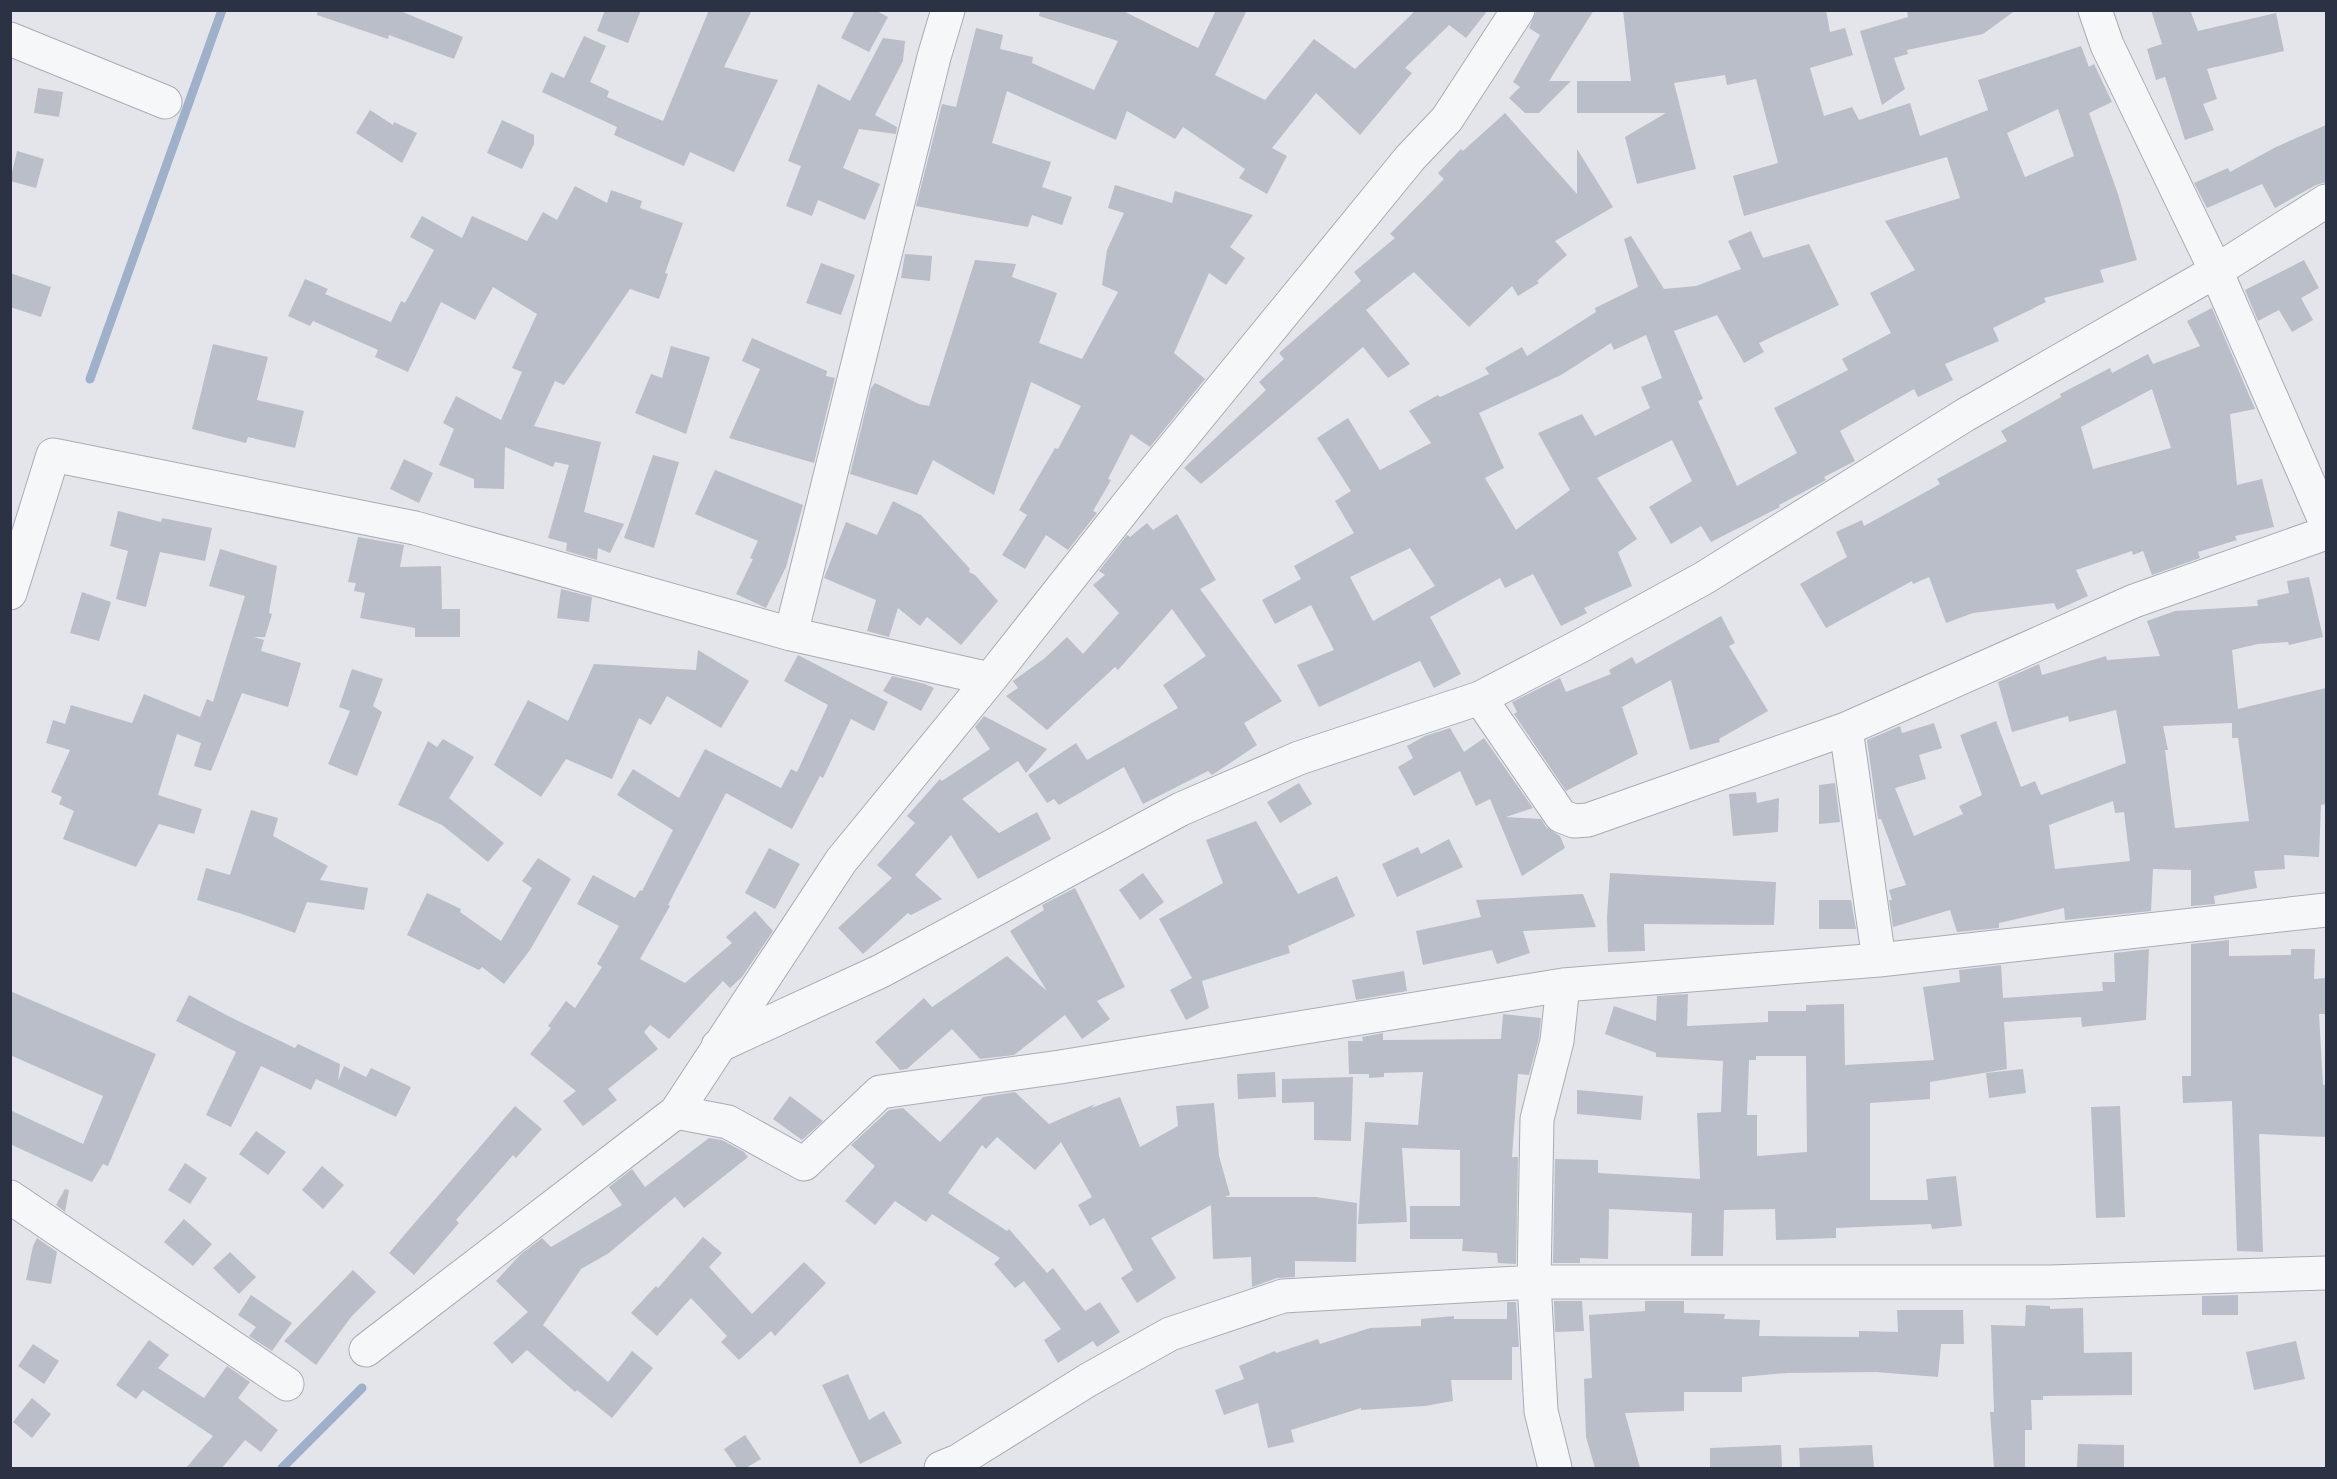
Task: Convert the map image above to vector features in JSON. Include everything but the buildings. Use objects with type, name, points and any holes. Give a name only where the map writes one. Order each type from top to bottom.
[{"type":"street","points":[[791,634],[934,57],[948,10]]},
{"type":"street","points":[[366,1350],[676,1112],[717,1046],[841,861],[1410,158],[1447,119],[1518,10]]},
{"type":"street","points":[[2095,10],[2107,45],[2216,272],[2326,523]]},
{"type":"street","points":[[10,39],[165,102]]},
{"type":"street","points":[[717,1046],[881,971],[1181,809],[1299,758],[1480,698],[1580,646],[1704,578],[1965,415],[2216,272],[2326,201]]},
{"type":"street","points":[[10,593],[53,455],[415,528],[791,634],[990,679]]},
{"type":"street","points":[[1480,698],[1561,816],[1574,821],[1588,820],[1846,729],[2134,601],[2326,533]]},
{"type":"street","points":[[1846,729],[1879,960]]},
{"type":"street","points":[[676,1112],[728,1122],[804,1164],[880,1092],[1060,1067],[1563,985],[1879,960],[2326,910]]},
{"type":"street","points":[[1555,1468],[1541,1411],[1534,1282],[1537,1119],[1557,1041],[1563,985]]},
{"type":"street","points":[[10,1197],[287,1384]]},
{"type":"street","points":[[941,1468],[958,1461],[1088,1380],[1170,1334],[1283,1296],[1534,1282],[2050,1282],[2326,1273]]},
{"type":"waterway","points":[[90,379],[222,10]]},
{"type":"waterway","points":[[282,1468],[362,1388]]}]
